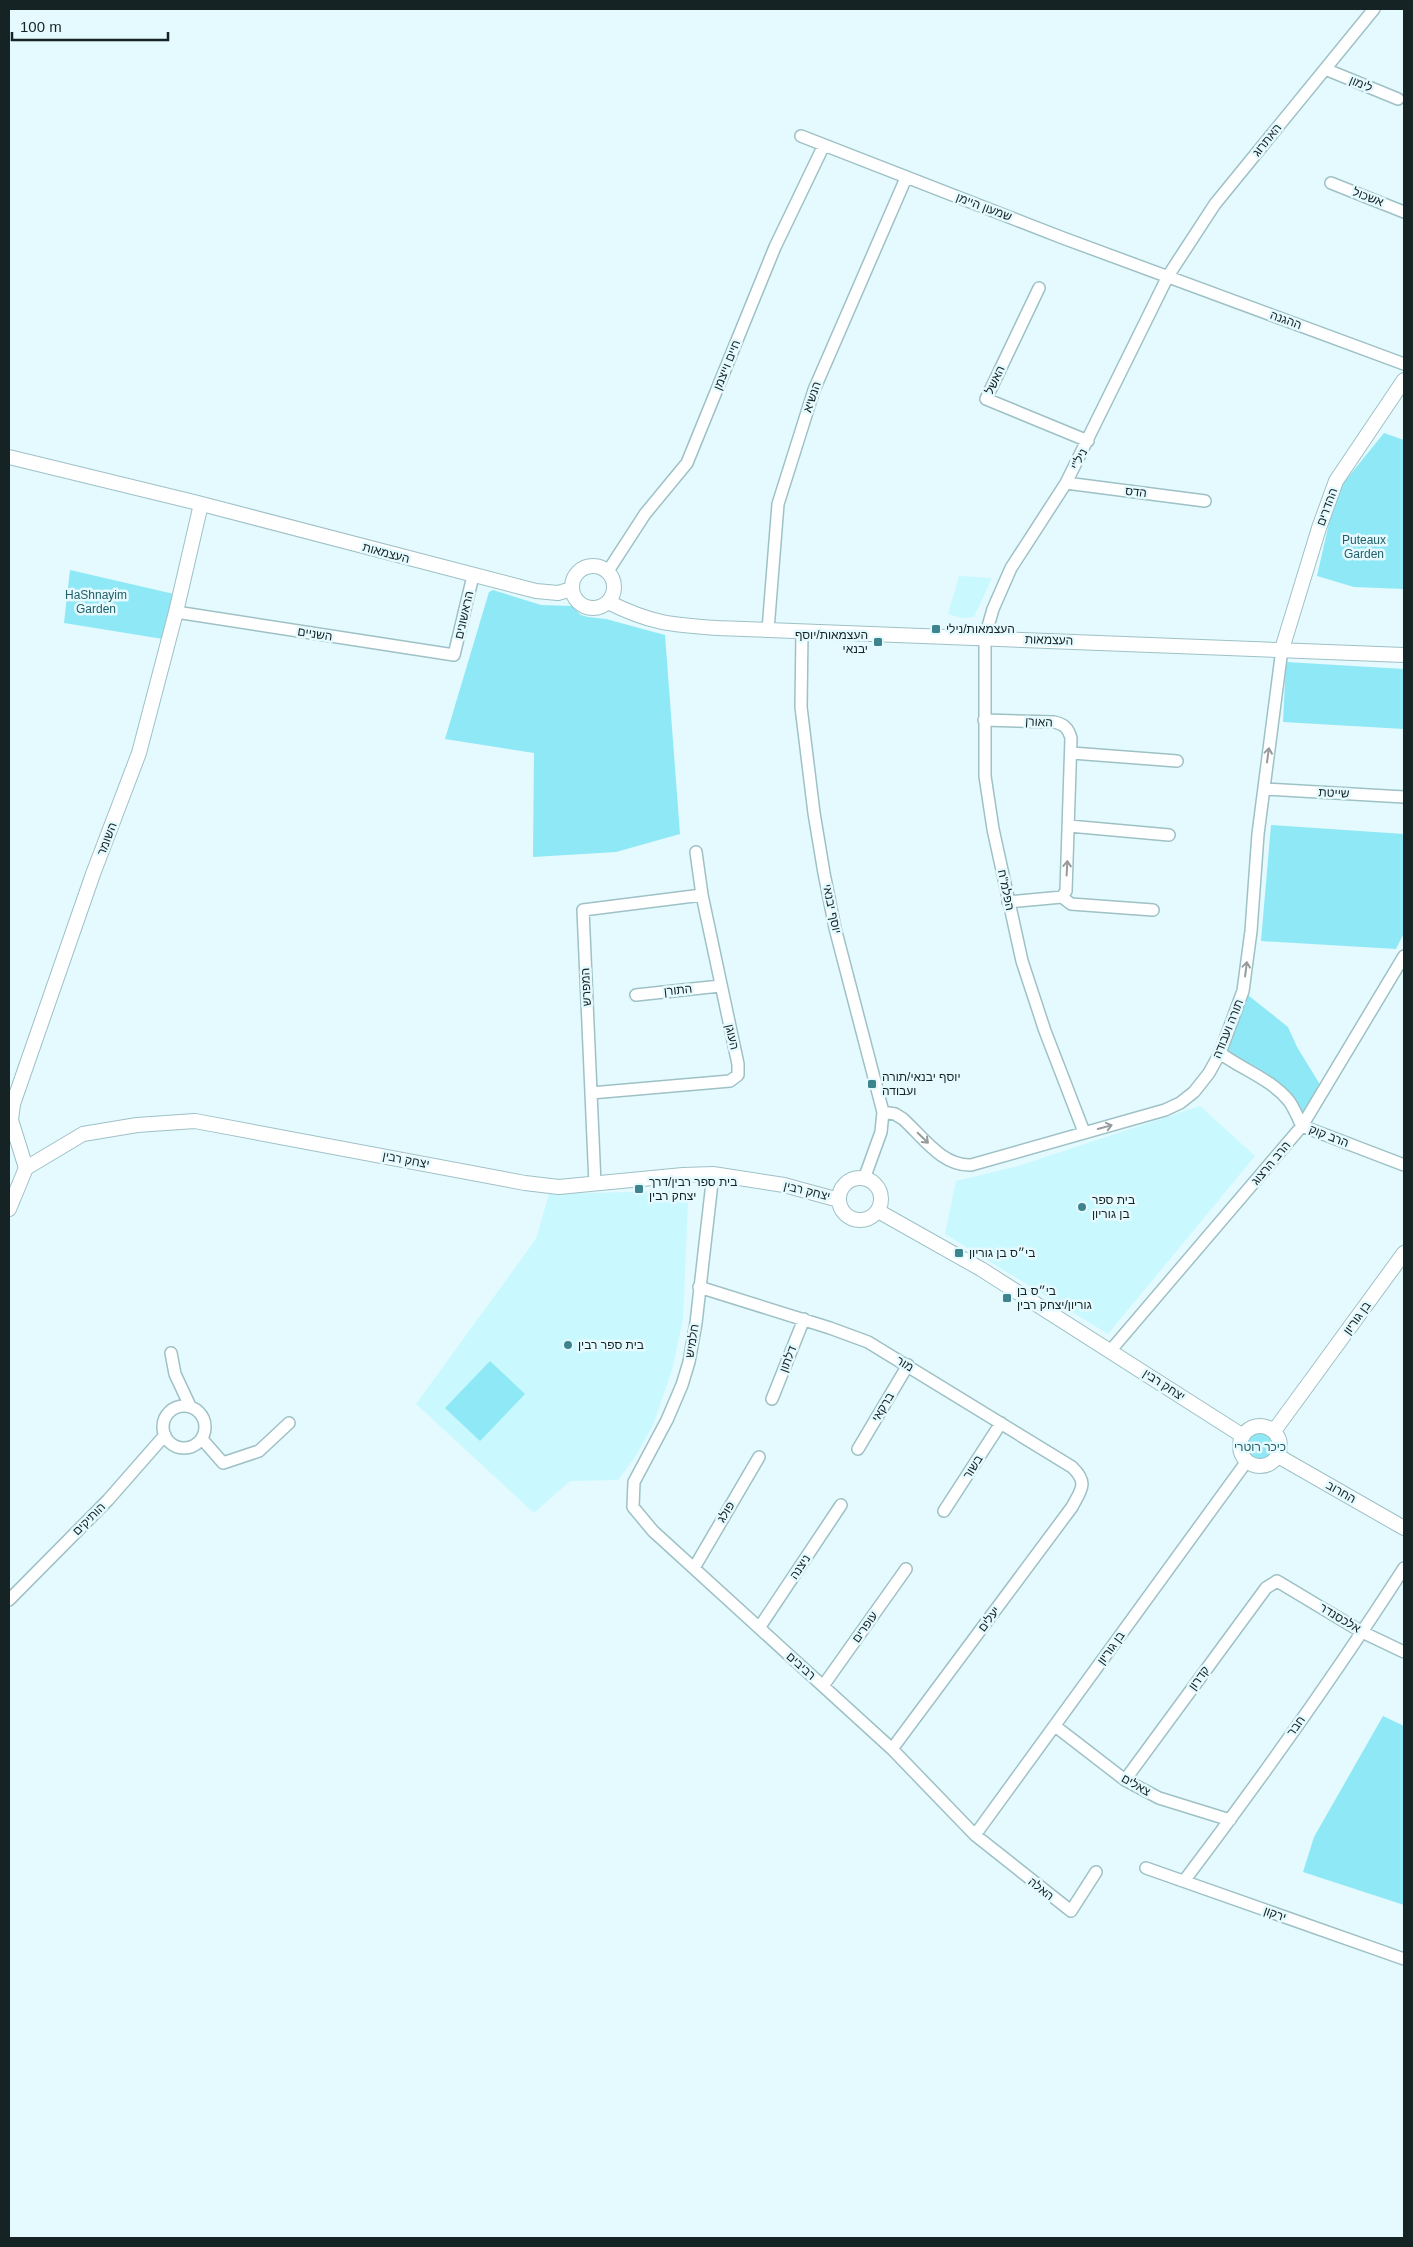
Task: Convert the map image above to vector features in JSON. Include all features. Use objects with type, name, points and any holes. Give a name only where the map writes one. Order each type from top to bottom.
[{"type":"street","name":"האתרוג","points":[[1168,276],[1215,204],[1374,9]]},
{"type":"street","name":"לימון","points":[[1325,69],[1398,99]]},
{"type":"street","name":"שמעון היימן","points":[[801,136],[906,178],[1168,276]]},
{"type":"street","name":"חיים וייצמן","points":[[608,570],[645,514],[688,462],[775,247],[824,145]]},
{"type":"street","name":"הנשיא","points":[[768,630],[778,504],[814,390],[906,178]]},
{"type":"street","name":"אשכול","points":[[1331,183],[1404,212]]},
{"type":"street","name":"ההגנה","points":[[1168,276],[1404,364]]},
{"type":"street","name":"ניל\"י","points":[[985,637],[993,609],[1011,568],[1066,483],[1168,276]]},
{"type":"street","name":"האשל","points":[[1039,288],[986,399],[1088,441]]},
{"type":"street","name":"ההדרים","points":[[1282,650],[1316,537],[1336,481],[1404,380]]},
{"type":"street","name":"העצמאות","points":[[9,457],[201,504],[473,576],[548,593],[565,592],[572,589]]},
{"type":"street","name":"הדס","points":[[1066,483],[1205,501]]},
{"type":"street","name":"השומר","points":[[26,1168],[11,1120],[13,1104],[93,874],[139,753],[176,612],[201,504]]},
{"type":"street","points":[[596,565],[608,570],[615,583],[615,590],[608,602],[596,608],[583,605],[578,601],[572,589],[574,576],[584,568],[596,565]]},
{"type":"street","name":"הראשונים","points":[[454,655],[473,576]]},
{"type":"street","name":"העצמאות","points":[[608,602],[640,617],[670,625],[802,632],[985,637],[1404,655]]},
{"type":"street","name":"השניים","points":[[176,612],[454,655]]},
{"type":"street","name":"יוסף יבנאי","points":[[802,632],[801,708],[824,873],[835,928],[883,1112],[881,1132],[864,1179]]},
{"type":"street","name":"הפלמ\"ח","points":[[985,637],[985,776],[993,829],[1022,961],[1045,1031],[1084,1132]]},
{"type":"street","name":"תורה ועבודה","points":[[883,1112],[895,1114],[903,1119],[948,1161],[960,1166],[971,1165],[1165,1110],[1180,1103],[1194,1092],[1220,1053],[1244,991],[1264,789],[1282,650]]},
{"type":"street","name":"האורן","points":[[984,720],[1054,722],[1063,724],[1069,730],[1072,752],[1069,826],[1066,891],[1062,897]]},
{"type":"street","points":[[1072,752],[1177,761]]},
{"type":"street","name":"שייטת","points":[[1264,789],[1404,797]]},
{"type":"street","points":[[1069,826],[1169,835]]},
{"type":"street","name":"העוגן","points":[[591,1094],[730,1081],[738,1076],[738,1064],[720,986],[702,895],[696,852]]},
{"type":"street","name":"המפרש","points":[[595,1184],[582,910],[702,895]]},
{"type":"street","points":[[1008,902],[1062,897],[1071,904],[1153,910]]},
{"type":"street","name":"הרב הרצוג","points":[[1111,1350],[1302,1126],[1404,956]]},
{"type":"street","name":"התורן","points":[[636,995],[720,986]]},
{"type":"street","name":"הרב קוק","points":[[1220,1053],[1275,1088],[1290,1102],[1302,1126],[1404,1165]]},
{"type":"street","name":"יצחק רבין","points":[[26,1168],[83,1134],[137,1125],[195,1121],[525,1184],[559,1187],[683,1175],[713,1174],[784,1185],[839,1200]]},
{"type":"street","points":[[9,1209],[26,1168]]},
{"type":"street","name":"חלמיש","points":[[633,1495],[634,1482],[661,1433],[682,1385],[689,1362],[713,1174]]},
{"type":"street","points":[[858,1178],[864,1179],[871,1181],[880,1191],[881,1205],[878,1211],[866,1220],[858,1221],[844,1214],[839,1200],[842,1188],[846,1183],[858,1178]]},
{"type":"street","name":"יצחק רבין","points":[[878,1211],[981,1269],[1111,1350],[1243,1436]]},
{"type":"street","name":"בן גוריון","points":[[1274,1431],[1404,1253]]},
{"type":"street","name":"מור","points":[[699,1287],[804,1319],[868,1342],[1072,1467],[1081,1476],[1083,1487]]},
{"type":"street","name":"דלתון","points":[[772,1399],[804,1319]]},
{"type":"street","points":[[171,1353],[175,1374],[190,1406],[201,1413],[205,1419],[206,1426],[202,1439],[192,1447],[179,1447],[168,1440],[164,1434],[164,1421],[170,1410],[176,1407],[190,1406]]},
{"type":"street","name":"ברקאי","points":[[858,1449],[908,1365]]},
{"type":"street","points":[[202,1439],[223,1463],[259,1451],[289,1423]]},
{"type":"street","name":"בשור","points":[[944,1511],[1002,1423]]},
{"type":"street","points":[[1260,1426],[1274,1431],[1280,1445],[1278,1456],[1267,1465],[1260,1466],[1247,1461],[1240,1449],[1243,1436],[1248,1431],[1260,1426]]},
{"type":"street","name":"הותיקים","points":[[9,1600],[108,1500],[164,1434]]},
{"type":"street","name":"החרוב","points":[[1278,1456],[1404,1528]]},
{"type":"street","name":"פולג","points":[[694,1568],[759,1457]]},
{"type":"street","name":"בן גוריון","points":[[975,1835],[1247,1461]]},
{"type":"street","name":"יעלים","points":[[892,1749],[1054,1532],[1072,1507],[1083,1487]]},
{"type":"street","name":"רביבים","points":[[633,1495],[633,1507],[638,1515],[892,1749],[975,1835]]},
{"type":"street","name":"ניצנה","points":[[759,1628],[841,1505]]},
{"type":"street","name":"עופרים","points":[[823,1686],[906,1568]]},
{"type":"street","name":"חבר","points":[[1184,1881],[1230,1820],[1362,1632],[1404,1568]]},
{"type":"street","name":"אלכסנדר","points":[[1277,1581],[1362,1632],[1404,1652]]},
{"type":"street","name":"קדרון","points":[[1125,1780],[1266,1588],[1277,1581]]},
{"type":"street","name":"צאלים","points":[[1055,1726],[1125,1780],[1159,1798],[1230,1820]]},
{"type":"street","name":"האלה","points":[[975,1835],[1070,1911],[1096,1872]]},
{"type":"street","name":"ירקון","points":[[1146,1868],[1404,1959]]},
{"type":"shaded area","points":[[959,576],[992,578],[974,617],[962,618],[948,614]]},
{"type":"shaded area","name":"בית ספר בן גוריון","points":[[1200,1106],[1255,1156],[1108,1334],[945,1234],[956,1181],[1018,1166]]},
{"type":"shaded area","name":"בית ספר רבין","points":[[670,1191],[682,1196],[688,1203],[683,1319],[672,1370],[653,1425],[635,1457],[618,1480],[570,1481],[534,1513],[416,1404],[536,1239],[549,1194]]},
{"type":"green space","name":"Puteaux Garden","points":[[1384,433],[1404,440],[1404,589],[1354,587],[1317,576],[1336,492]]},
{"type":"green space","name":"HaShnayim Garden","points":[[70,570],[174,594],[163,639],[64,623]]},
{"type":"green space","points":[[493,590],[541,605],[572,606],[581,615],[606,619],[665,635],[680,834],[616,852],[533,857],[534,753],[445,739],[489,592]]},
{"type":"green space","points":[[1286,662],[1404,669],[1404,729],[1283,722]]},
{"type":"green space","points":[[1271,825],[1404,834],[1404,933],[1396,949],[1261,941]]},
{"type":"green space","points":[[1243,991],[1288,1027],[1297,1047],[1324,1091],[1302,1126],[1290,1102],[1220,1053]]},
{"type":"green space","points":[[490,1361],[525,1394],[480,1441],[445,1408]]},
{"type":"green space","name":"כיכר רוטרי","points":[[1260,1432],[1271,1436],[1275,1447],[1271,1458],[1260,1462],[1249,1458],[1245,1447],[1249,1436]]},
{"type":"green space","points":[[1383,1716],[1404,1726],[1404,1905],[1303,1872],[1314,1837]]},
{"type":"place","name":"העצמאות/נילי","points":[[936,629]]},
{"type":"place","name":"העצמאות/יוסף יבנאי","points":[[878,642]]},
{"type":"place","name":"יוסף יבנאי/תורה ועבודה","points":[[872,1084]]},
{"type":"place","name":"בית ספר רבין/דרך יצחק רבין","points":[[639,1189]]},
{"type":"place","name":"בית ספר בן גוריון","points":[[1082,1207]]},
{"type":"place","name":"בי״ס בן גוריון","points":[[959,1253]]},
{"type":"place","name":"בי״ס בן גוריון/יצחק רבין","points":[[1007,1298]]},
{"type":"place","name":"בית ספר רבין","points":[[568,1345]]}]
